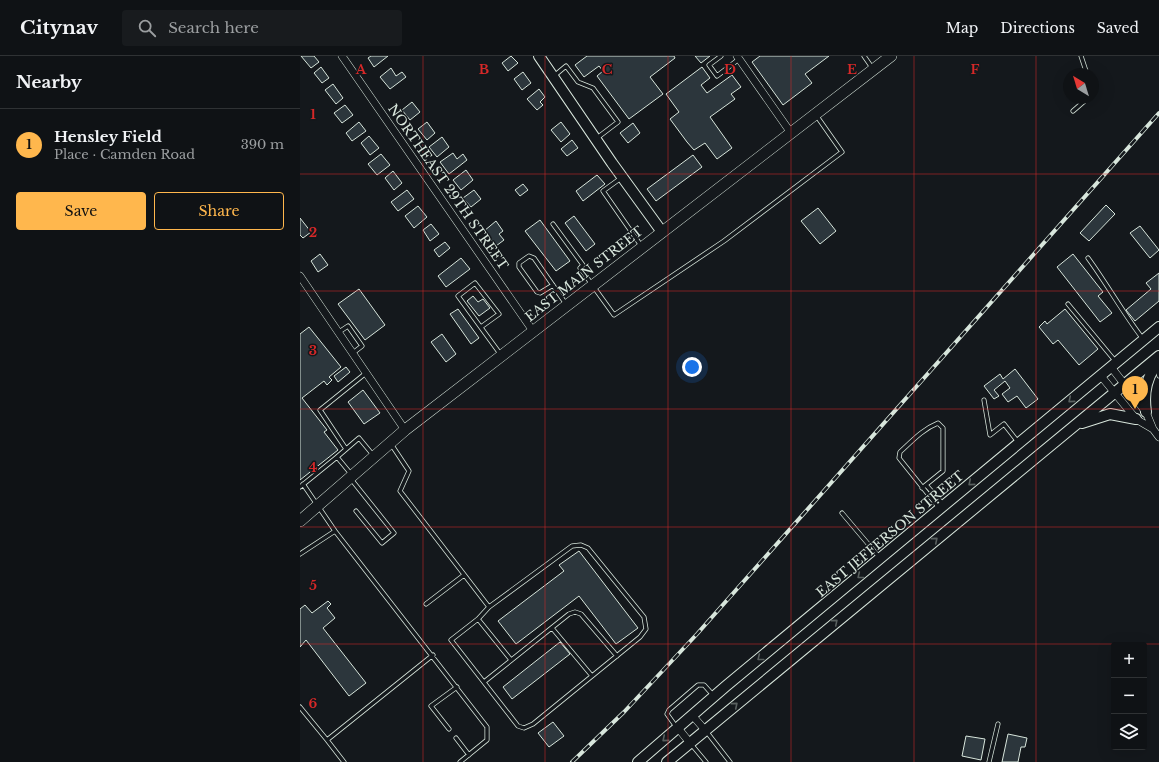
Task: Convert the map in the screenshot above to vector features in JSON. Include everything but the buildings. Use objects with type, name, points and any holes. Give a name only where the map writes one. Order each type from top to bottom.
[{"type":"main road","points":[[539,56],[622,177],[662,232]]},
{"type":"main road","name":"EAST MAIN STREET","points":[[300,521],[405,430],[891,56]]},
{"type":"main road","name":"EAST JEFFERSON STREET","points":[[638,762],[714,696],[1159,328]]},
{"type":"main road","points":[[667,762],[1114,393],[1158,360]]},
{"type":"main road","points":[[1146,412],[1144,397],[1146,384],[1158,360]]},
{"type":"main road","points":[[1074,426],[1110,414],[1136,419]]},
{"type":"street","name":"NORTHEAST 29TH STREET","points":[[342,56],[533,331]]},
{"type":"street","points":[[738,57],[791,133]]},
{"type":"street","points":[[300,276],[405,430]]},
{"type":"street","points":[[1114,365],[1125,384],[1146,412],[1153,429],[1159,437]]},
{"type":"street","points":[[1101,376],[1136,419],[1153,429]]},
{"type":"street","points":[[692,715],[705,730]]},
{"type":"street","points":[[678,728],[690,743]]},
{"type":"lane","points":[[721,56],[709,65],[717,76],[738,57]]},
{"type":"lane","points":[[864,56],[874,70]]},
{"type":"lane","points":[[1081,56],[1085,68]]},
{"type":"lane","points":[[553,77],[566,66],[578,82],[593,88],[618,122],[596,139]]},
{"type":"lane","points":[[1073,112],[1082,104]]},
{"type":"lane","points":[[553,224],[583,265],[580,268],[614,314],[724,241],[842,152],[815,115]]},
{"type":"lane","points":[[622,177],[604,191],[642,247]]},
{"type":"lane","points":[[553,285],[540,293],[537,292],[519,267],[519,263],[529,256],[534,258],[553,285],[567,305]]},
{"type":"lane","points":[[1088,258],[1106,283],[1125,316],[1144,340]]},
{"type":"lane","points":[[481,327],[498,314],[475,284],[458,296],[501,356]]},
{"type":"lane","points":[[1068,304],[1114,365]]},
{"type":"lane","points":[[339,332],[348,326],[362,346],[353,353]]},
{"type":"lane","points":[[1158,360],[1159,376]]},
{"type":"lane","points":[[346,449],[320,410],[366,372]]},
{"type":"lane","points":[[984,400],[990,435],[1004,424],[1019,443]]},
{"type":"lane","points":[[922,488],[943,471],[943,428],[938,423],[928,426],[900,452],[899,458],[922,488],[942,507]]},
{"type":"lane","points":[[374,457],[359,438],[302,485],[313,497],[317,507],[335,531],[433,655],[487,727],[487,740],[460,762]]},
{"type":"lane","points":[[390,443],[409,471],[400,491],[489,607]]},
{"type":"lane","points":[[337,457],[394,533],[382,543],[356,510]]},
{"type":"lane","points":[[926,485],[942,507]]},
{"type":"lane","points":[[842,513],[881,559]]},
{"type":"lane","points":[[300,554],[335,531]]},
{"type":"lane","points":[[581,545],[588,548],[644,618],[646,629],[640,637],[617,656],[533,724],[524,728],[518,726],[451,640],[478,619],[489,607],[572,546],[581,545]]},
{"type":"lane","points":[[426,604],[464,575]]},
{"type":"lane","points":[[484,682],[569,614],[575,612],[581,614],[617,656]]},
{"type":"lane","points":[[478,619],[511,660]]},
{"type":"lane","points":[[552,628],[592,676]]},
{"type":"lane","points":[[327,740],[433,655]]},
{"type":"lane","points":[[678,728],[667,714],[698,685],[704,685],[714,696]]},
{"type":"lane","points":[[449,729],[431,706],[457,687]]},
{"type":"lane","points":[[300,707],[344,762]]},
{"type":"lane","points":[[989,762],[998,724]]},
{"type":"lane","points":[[705,730],[730,762]]},
{"type":"lane","points":[[456,738],[469,755]]},
{"type":"lane","points":[[690,743],[706,762]]},
{"type":"railway","points":[[572,762],[624,712],[697,634],[1159,113]]},
{"type":"place","name":"Hensley Field","points":[[1135,409]]}]
